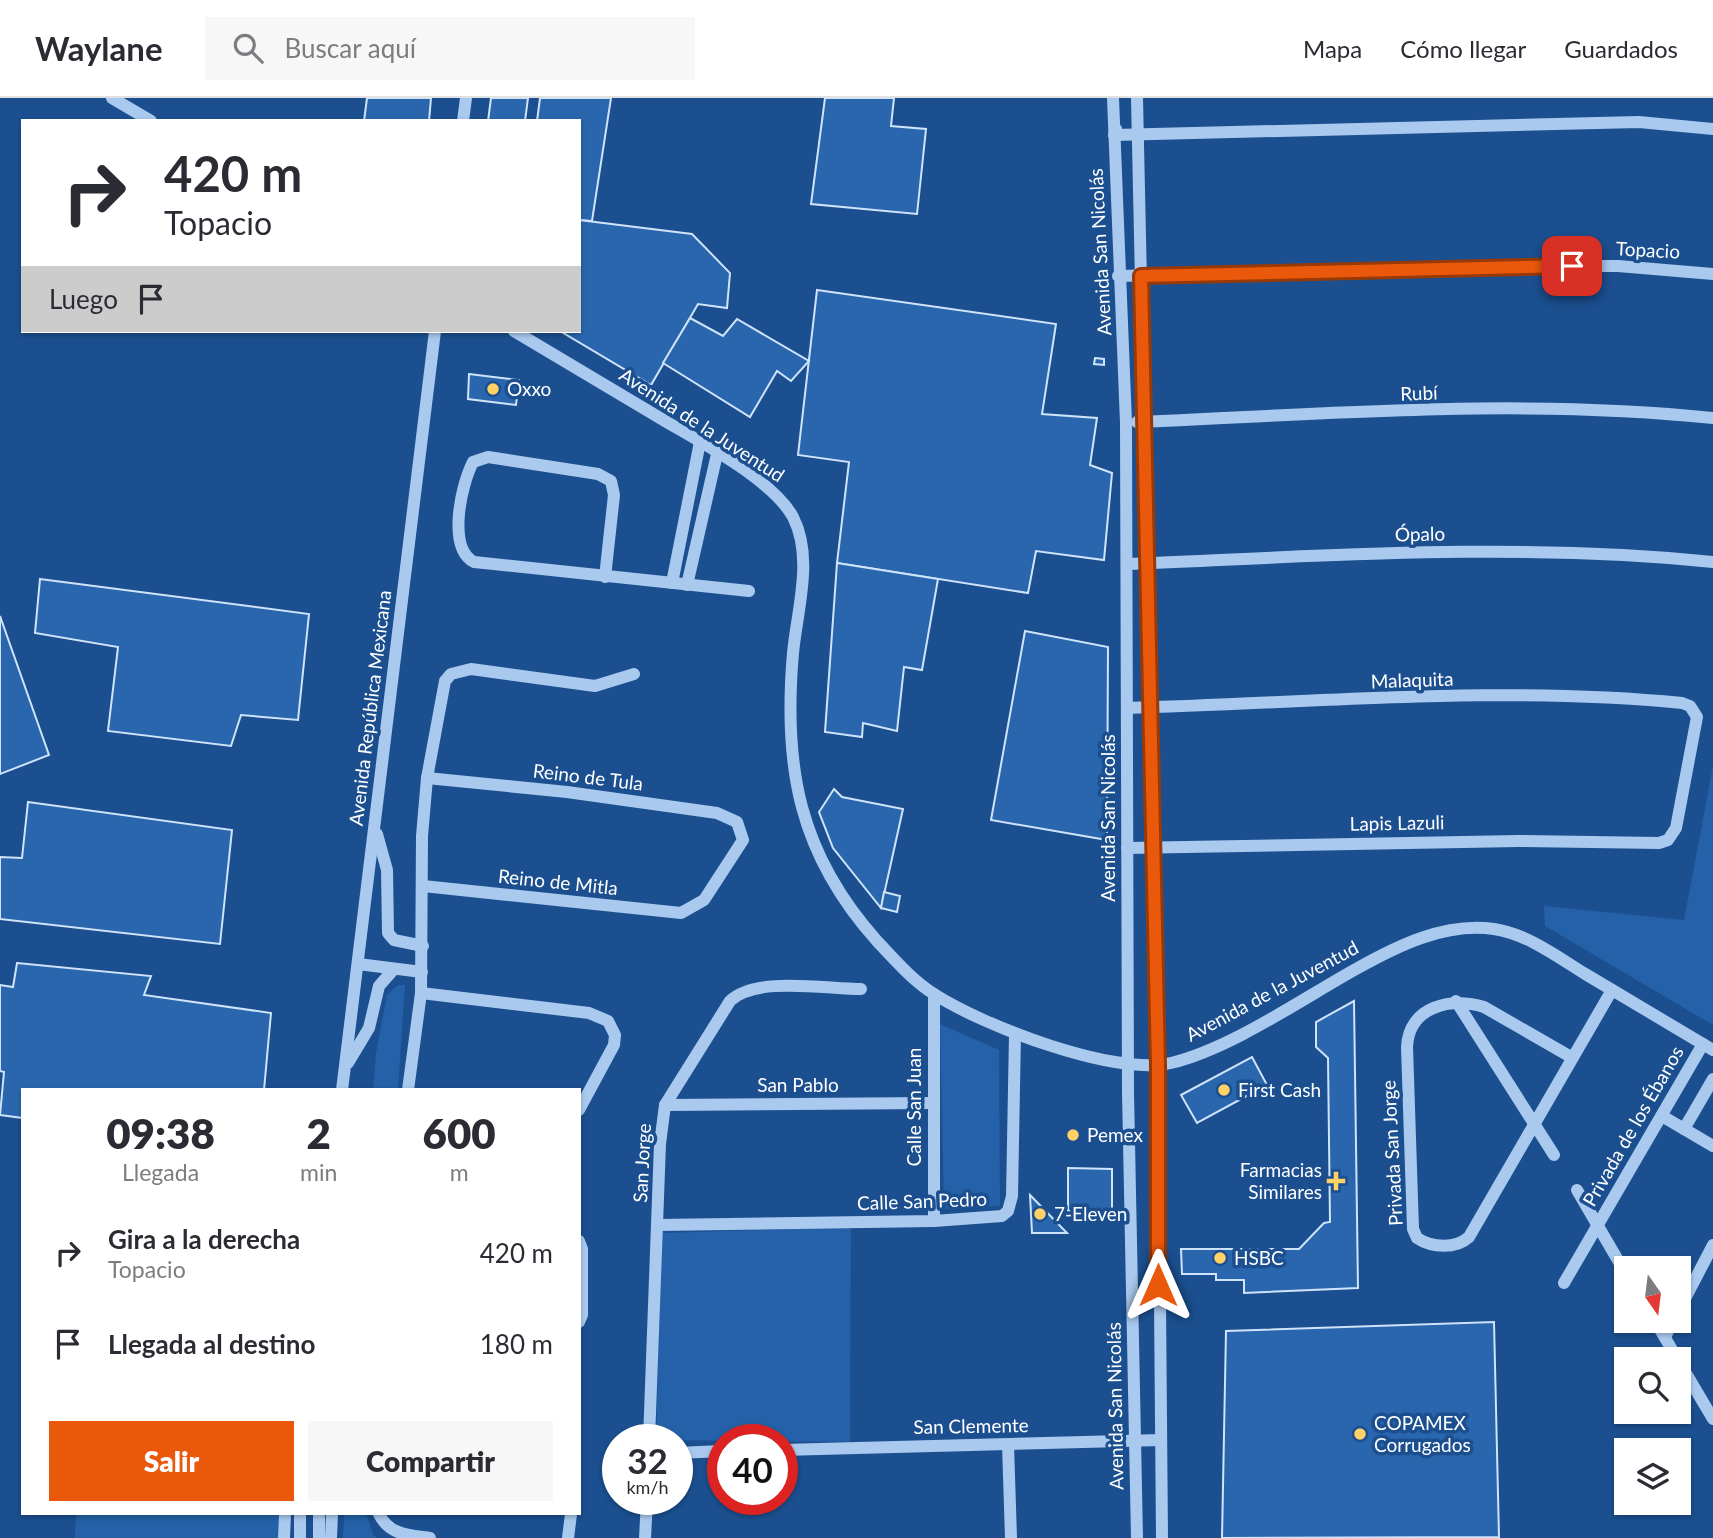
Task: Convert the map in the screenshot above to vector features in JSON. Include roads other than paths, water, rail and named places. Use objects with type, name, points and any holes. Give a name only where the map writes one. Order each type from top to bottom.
[{"type":"street","points":[[112,98],[148,119]]},
{"type":"street","points":[[463,119],[466,98]]},
{"type":"street","name":"Avenida San Nicolás","points":[[1114,98],[1118,276],[1124,307],[1126,423],[1128,1063],[1137,1538]]},
{"type":"street","points":[[1121,98],[1114,135],[1577,122],[1639,122],[1713,130]]},
{"type":"street","name":"Avenida San Nicolás","points":[[1137,98],[1151,847],[1158,1066],[1162,1538]]},
{"type":"street","name":"Topacio","points":[[1118,276],[1550,266],[1618,266],[1713,274]]},
{"type":"street","name":"Avenida República Mexicana","points":[[342,1088],[435,333]]},
{"type":"street","name":"Avenida de la Juventud","points":[[517,333],[700,442],[770,489],[785,504],[800,534],[803,570],[789,726],[793,770],[805,827],[833,883],[859,920],[904,970],[934,994],[1015,1034],[1128,1063],[1158,1066],[1177,1062],[1222,1043],[1390,950],[1451,931],[1496,929],[1515,935],[1708,1047]]},
{"type":"street","name":"Rubí","points":[[1126,423],[1541,408],[1634,410],[1713,418]]},
{"type":"street","points":[[672,583],[700,442]]},
{"type":"street","points":[[687,586],[718,454]]},
{"type":"street","points":[[605,577],[614,495],[611,481],[598,474],[488,457],[473,462],[458,544],[466,558],[474,562],[605,577],[672,583],[687,586],[749,591]]},
{"type":"street","name":"Ópalo","points":[[1127,564],[1406,553],[1550,552],[1620,552],[1713,562]]},
{"type":"street","points":[[408,1088],[421,993],[427,778],[441,692],[451,674],[471,669],[595,686],[634,674]]},
{"type":"street","name":"Malaquita","points":[[1127,708],[1548,696],[1682,703],[1695,711],[1697,725],[1676,828],[1668,840]]},
{"type":"street","name":"Reino de Tula","points":[[427,778],[567,792],[717,813],[733,818],[741,826],[741,847],[704,900],[689,911]]},
{"type":"street","points":[[375,829],[387,870],[388,933],[394,940],[423,946]]},
{"type":"street","name":"Lapis Lazuli","points":[[1127,848],[1518,841],[1648,844],[1668,840]]},
{"type":"street","name":"Reino de Mitla","points":[[423,887],[670,913],[689,911]]},
{"type":"street","points":[[358,964],[422,971]]},
{"type":"street","points":[[346,1066],[369,1028],[379,986],[394,969]]},
{"type":"street","name":"San Jorge","points":[[650,1424],[660,1144],[665,1105],[730,1000],[738,993],[768,986],[861,989]]},
{"type":"street","name":"Privada San Jorge","points":[[1456,1001],[1431,1008],[1416,1020],[1407,1037],[1413,1229],[1417,1238],[1448,1246],[1463,1243],[1469,1237],[1612,990]]},
{"type":"street","points":[[421,993],[589,1013],[608,1021],[615,1035],[614,1045],[581,1106]]},
{"type":"street","name":"Calle San Juan","points":[[934,994],[934,1221]]},
{"type":"street","points":[[1456,1001],[1484,1006],[1571,1057]]},
{"type":"street","points":[[1456,1001],[1554,1155]]},
{"type":"street","name":"Calle San Pedro","points":[[658,1226],[934,1221],[995,1219],[1002,1216],[1011,1204],[1015,1034]]},
{"type":"street","name":"Privada de los Ébanos","points":[[1564,1283],[1662,1116],[1708,1047]]},
{"type":"street","points":[[1684,1129],[1713,1079]]},
{"type":"street","name":"San Pablo","points":[[665,1105],[932,1103]]},
{"type":"street","points":[[1662,1116],[1713,1146]]},
{"type":"street","name":"Privada de los Ébanos","points":[[1577,1190],[1615,1256]]},
{"type":"street","points":[[1691,1287],[1713,1245]]},
{"type":"street","points":[[581,1290],[581,1317]]},
{"type":"street","points":[[1663,1334],[1713,1419]]},
{"type":"street","name":"San Clemente","points":[[798,1450],[1161,1440]]},
{"type":"street","points":[[1008,1445],[1011,1538]]},
{"type":"street","points":[[284,1538],[285,1515]]},
{"type":"street","points":[[300,1515],[300,1538]]},
{"type":"street","points":[[319,1515],[319,1538]]},
{"type":"street","points":[[331,1538],[332,1515]]},
{"type":"street","points":[[380,1515],[389,1528],[400,1534],[430,1538]]},
{"type":"street","points":[[568,1538],[572,1515]]},
{"type":"street","points":[[645,1538],[646,1515]]},
{"type":"place","name":"Oxxo","points":[[493,389]]},
{"type":"place","name":"First Cash","points":[[1224,1090]]},
{"type":"place","name":"Pemex","points":[[1073,1135]]},
{"type":"place","name":"Farmacias Similares","points":[[1336,1181]]},
{"type":"place","name":"7-Eleven","points":[[1040,1214]]},
{"type":"place","name":"HSBC","points":[[1220,1258]]},
{"type":"place","name":"COPAMEX Corrugados","points":[[1360,1434]]}]
